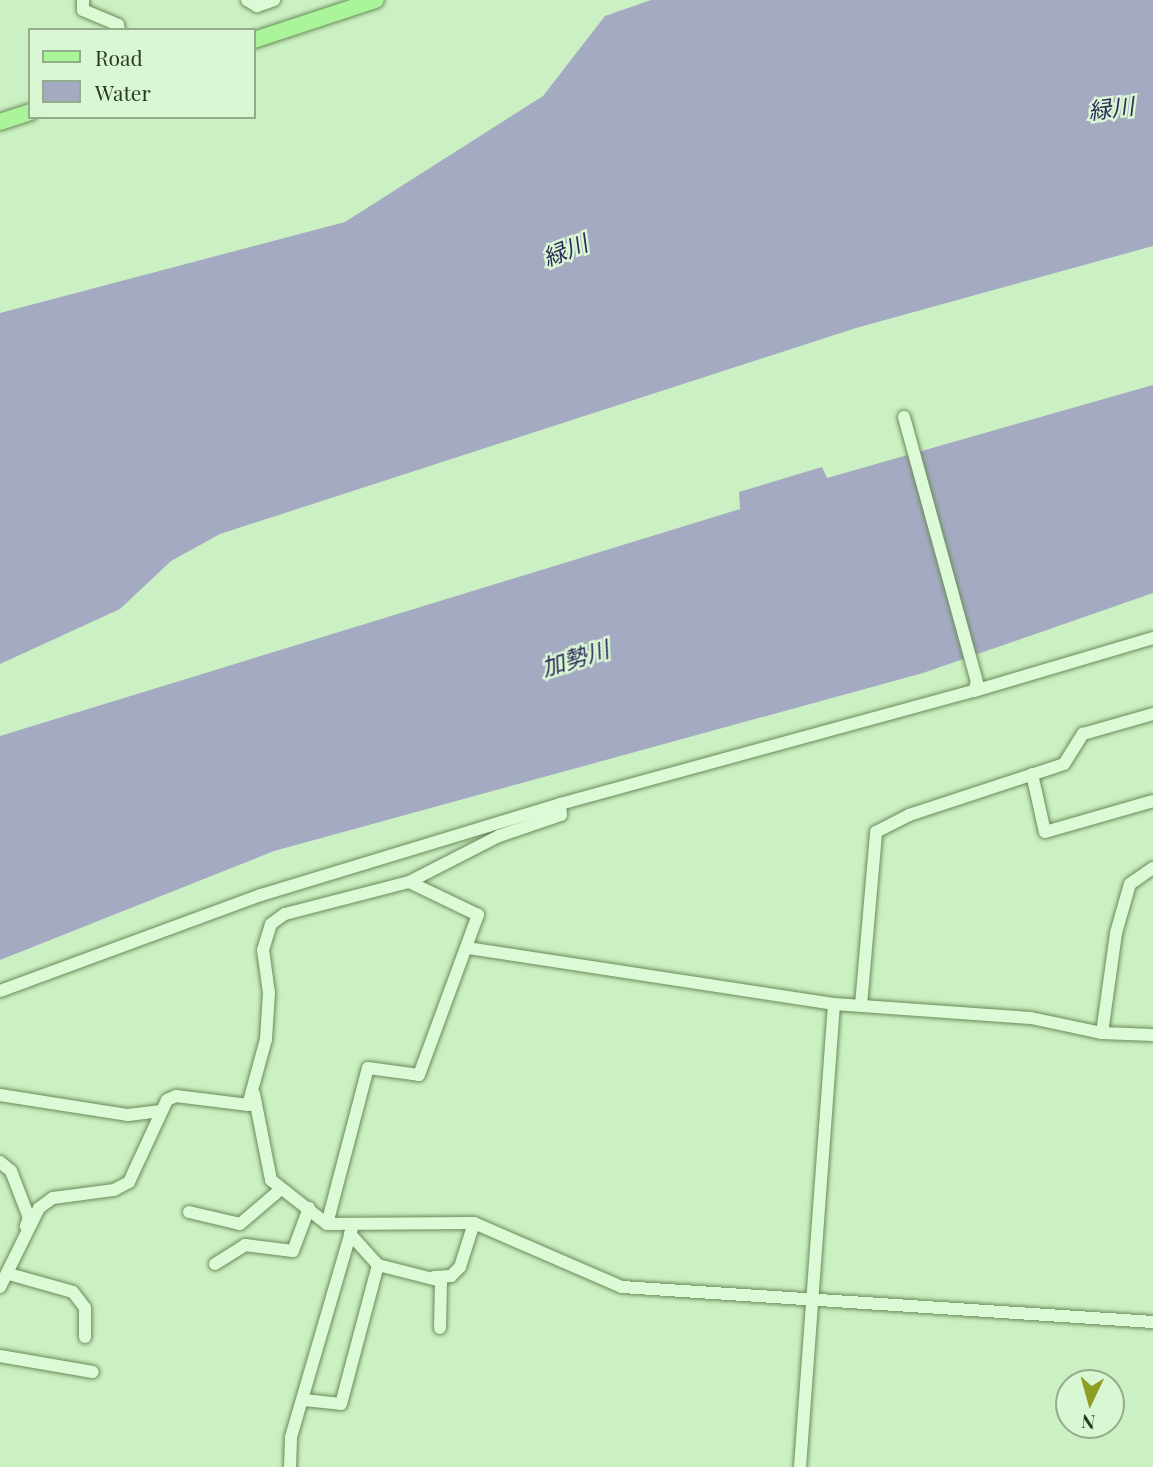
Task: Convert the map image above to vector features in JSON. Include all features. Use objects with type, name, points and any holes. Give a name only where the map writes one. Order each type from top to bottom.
[{"type":"main road","points":[[256,39],[376,0]]},
{"type":"main road","points":[[0,122],[28,113]]},
{"type":"street","points":[[83,0],[83,9],[118,25],[119,28]]},
{"type":"street","points":[[247,0],[257,6],[274,0]]},
{"type":"street","points":[[904,417],[975,686]]},
{"type":"street","points":[[0,991],[261,895],[561,804],[1153,638]]},
{"type":"street","points":[[861,1005],[876,832],[909,815],[1064,764],[1083,734],[1153,715]]},
{"type":"street","points":[[1032,774],[1045,832],[1153,802]]},
{"type":"street","points":[[24,1233],[39,1208],[53,1198],[114,1190],[129,1182],[159,1111],[176,1096],[248,1105],[254,1094],[266,1039],[269,993],[263,950],[271,924],[285,914],[409,882],[499,836],[561,814],[561,804]]},
{"type":"street","points":[[1102,1033],[1116,933],[1130,884],[1153,867]]},
{"type":"street","points":[[327,1224],[368,1068],[419,1075],[478,915],[409,882]]},
{"type":"street","points":[[468,948],[834,1004],[1031,1018],[1102,1033],[1153,1035]]},
{"type":"street","points":[[800,1467],[834,1004]]},
{"type":"street","points":[[254,1094],[271,1180],[293,1202],[309,1208],[327,1224],[351,1229],[474,1223],[622,1287],[1153,1322]]},
{"type":"street","points":[[0,1095],[128,1115],[159,1111]]},
{"type":"street","points":[[0,1162],[11,1171],[29,1218],[9,1274],[0,1287]]},
{"type":"street","points":[[239,1248],[240,1224],[281,1190]]},
{"type":"street","points":[[215,1264],[245,1245],[293,1251],[309,1208]]},
{"type":"street","points":[[189,1212],[240,1224]]},
{"type":"street","points":[[351,1229],[378,1265],[434,1277],[451,1276],[460,1267],[474,1223]]},
{"type":"street","points":[[290,1467],[292,1437],[351,1229]]},
{"type":"street","points":[[304,1400],[341,1404],[378,1265]]},
{"type":"street","points":[[9,1274],[72,1292],[85,1308],[85,1337]]},
{"type":"street","points":[[434,1277],[441,1281],[440,1328]]},
{"type":"street","points":[[0,1356],[93,1372]]},
{"type":"water","name":"緑川","points":[[651,0],[1153,0],[1153,246],[856,328],[220,534],[171,561],[120,609],[0,664],[0,313],[345,222],[543,96],[605,16]]},
{"type":"water","name":"加勢川","points":[[1153,385],[1153,593],[923,673],[274,851],[0,960],[0,736],[740,509],[739,492],[822,467],[827,478]]}]
